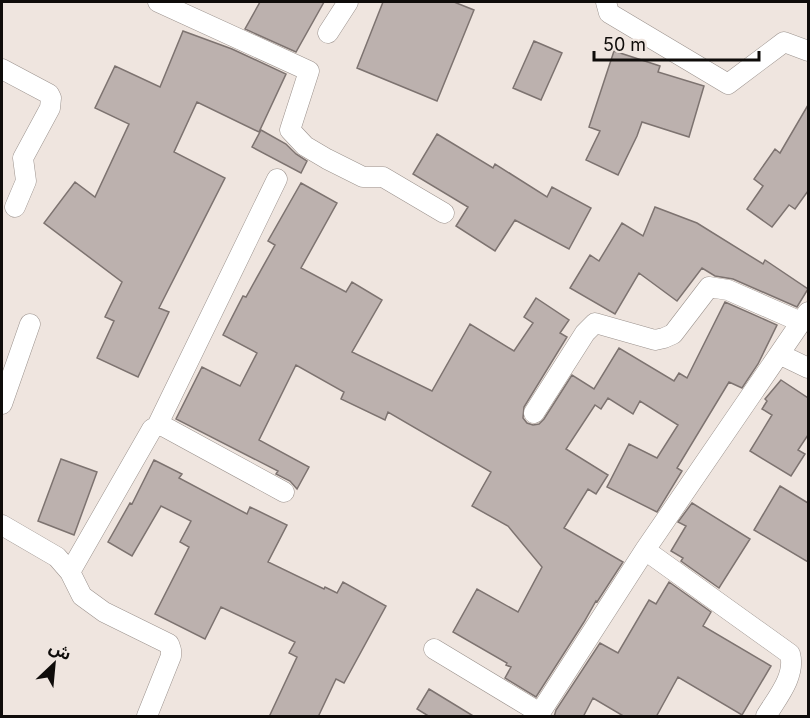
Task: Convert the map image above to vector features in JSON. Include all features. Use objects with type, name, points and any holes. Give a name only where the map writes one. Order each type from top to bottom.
[{"type":"street","points":[[158,2],[309,71],[290,130],[305,146],[363,177],[383,177],[444,213]]},
{"type":"street","points":[[328,33],[348,2]]},
{"type":"street","points":[[606,2],[609,13],[728,84],[784,42],[808,51]]},
{"type":"street","points":[[2,69],[49,94],[51,98],[50,108],[23,158],[26,182],[15,207]]},
{"type":"street","points":[[157,426],[277,179]]},
{"type":"street","points":[[434,649],[539,715],[645,550],[805,317],[728,290],[709,287],[673,334],[664,338],[655,340],[595,323],[585,333],[534,413]]},
{"type":"street","points":[[2,404],[30,324]]},
{"type":"street","points":[[779,354],[808,368]]},
{"type":"street","points":[[70,572],[152,429],[157,426],[163,426],[284,492]]},
{"type":"street","points":[[2,525],[57,557],[70,572],[82,596],[104,612],[168,644],[171,656],[147,717]]},
{"type":"street","points":[[645,550],[790,654],[792,664],[790,674],[766,717]]},
{"type":"building","points":[[260,2],[324,2],[296,52],[245,29]]},
{"type":"building","points":[[383,2],[454,2],[474,10],[437,101],[357,68]]},
{"type":"building","points":[[183,31],[232,49],[286,74],[259,132],[197,102],[174,152],[225,178],[159,308],[169,312],[138,377],[97,358],[114,321],[105,317],[122,282],[44,223],[75,182],[95,197],[129,124],[95,108],[115,66],[160,87]]},
{"type":"building","points":[[534,41],[562,53],[541,100],[513,88]]},
{"type":"building","points":[[614,51],[660,66],[658,72],[704,86],[689,137],[642,122],[618,175],[586,160],[600,131],[589,127]]},
{"type":"building","points":[[808,105],[808,191],[795,209],[789,205],[772,227],[747,209],[763,186],[754,179],[775,149],[780,153]]},
{"type":"building","points":[[261,130],[286,144],[307,161],[301,173],[252,147]]},
{"type":"building","points":[[437,134],[493,168],[495,164],[547,197],[552,187],[591,208],[569,249],[515,220],[495,251],[456,226],[468,207],[413,174]]},
{"type":"building","points":[[301,183],[337,203],[301,268],[346,292],[352,282],[382,300],[352,352],[432,391],[470,324],[514,351],[533,323],[524,317],[536,298],[569,320],[560,333],[567,337],[524,407],[523,418],[527,423],[533,425],[539,424],[544,419],[572,375],[594,389],[619,348],[674,381],[679,373],[687,378],[725,302],[777,325],[758,364],[742,388],[729,382],[677,468],[682,471],[657,512],[607,487],[629,444],[657,458],[678,425],[640,401],[633,414],[608,398],[601,409],[595,405],[566,449],[608,475],[596,494],[588,489],[564,528],[623,562],[536,697],[505,678],[511,667],[506,665],[507,663],[453,632],[477,589],[518,612],[542,567],[508,526],[472,506],[491,472],[388,412],[385,420],[341,399],[344,392],[296,365],[259,440],[309,467],[297,489],[290,481],[276,474],[278,471],[176,419],[202,367],[240,386],[257,353],[223,335],[243,296],[246,297],[275,245],[268,241]]},
{"type":"building","points":[[655,207],[697,223],[763,264],[765,260],[808,289],[797,307],[733,279],[715,276],[702,268],[677,301],[639,273],[615,314],[570,288],[590,255],[599,261],[622,223],[643,236]]},
{"type":"building","points":[[781,380],[808,398],[808,435],[798,450],[805,454],[791,476],[750,451],[772,415],[762,409],[767,401],[765,399]]},
{"type":"building","points":[[61,459],[97,472],[74,535],[38,521]]},
{"type":"building","points":[[154,460],[182,474],[179,478],[247,514],[250,507],[287,525],[268,562],[337,593],[343,582],[386,606],[344,683],[336,679],[318,717],[269,717],[297,657],[289,653],[295,642],[221,607],[205,639],[155,614],[189,547],[180,542],[191,521],[161,506],[132,556],[108,542],[130,503],[132,504]]},
{"type":"building","points":[[780,486],[808,503],[808,562],[754,530]]},
{"type":"building","points":[[692,503],[750,539],[719,588],[681,561],[683,558],[671,551],[686,526],[678,522]]},
{"type":"building","points":[[669,582],[711,612],[703,626],[771,666],[742,715],[678,677],[656,717],[625,717],[593,698],[583,717],[554,717],[556,710],[600,643],[618,653],[649,600],[656,604]]},
{"type":"building","points":[[429,689],[475,717],[430,717],[417,709]]}]
